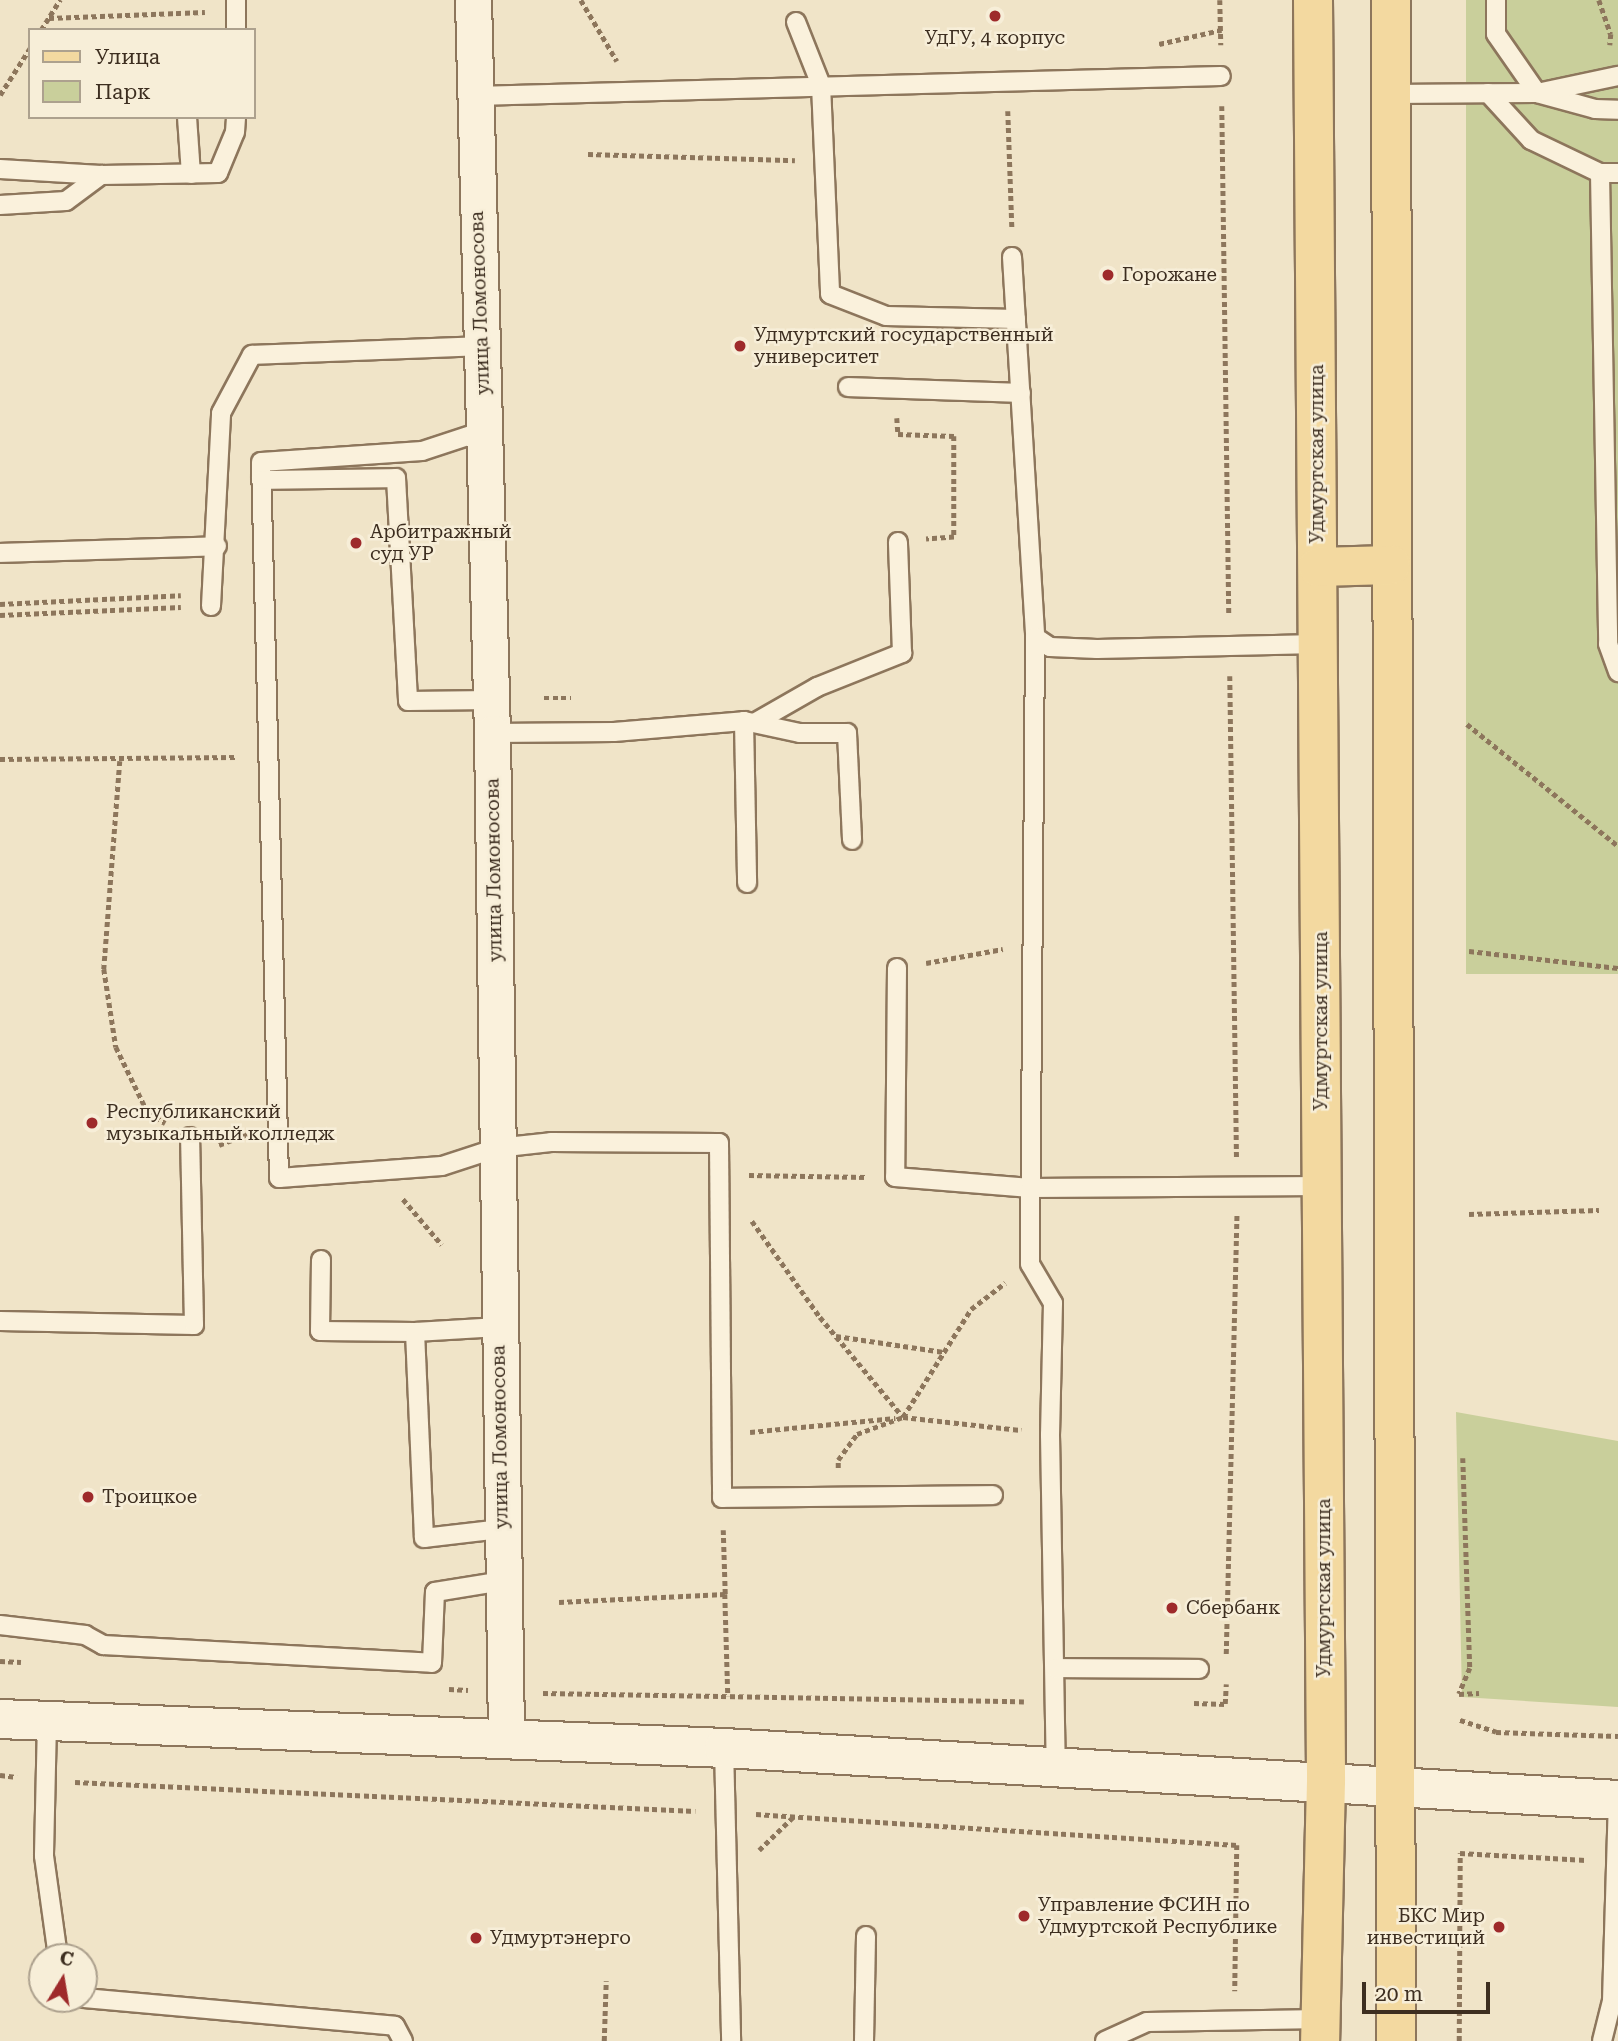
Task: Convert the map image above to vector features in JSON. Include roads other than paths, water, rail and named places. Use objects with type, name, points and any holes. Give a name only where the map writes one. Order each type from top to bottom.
[{"type":"main road","name":"Удмуртская улица","points":[[1313,0],[1326,1781],[1320,2030]]},
{"type":"main road","points":[[1391,0],[1391,565],[1398,1785],[1396,2041]]},
{"type":"main road","points":[[1318,567],[1391,565]]},
{"type":"main road","points":[[0,1719],[724,1748],[1398,1785],[1618,1800]]},
{"type":"street","name":"улица Ломоносова","points":[[473,0],[491,717],[506,1740]]},
{"type":"lane","points":[[1496,0],[1496,34],[1537,93],[1595,109],[1618,110]]},
{"type":"lane","points":[[236,6],[236,28]]},
{"type":"lane","points":[[796,22],[821,85],[830,295],[886,316],[1016,319]]},
{"type":"lane","points":[[475,96],[1007,79],[1221,76]]},
{"type":"lane","points":[[1391,94],[1537,93],[1612,76]]},
{"type":"lane","points":[[1488,93],[1531,140],[1609,173],[1608,644],[1618,672]]},
{"type":"lane","points":[[187,119],[191,174]]},
{"type":"lane","points":[[0,169],[101,175],[218,173],[235,132],[236,119]]},
{"type":"lane","points":[[0,205],[66,201],[101,175]]},
{"type":"lane","points":[[1013,257],[1035,637],[1030,1264],[1053,1303],[1050,1435],[1056,1766]]},
{"type":"lane","points":[[211,606],[217,546],[220,413],[252,355],[482,346]]},
{"type":"lane","points":[[848,387],[1021,393]]},
{"type":"lane","points":[[483,431],[422,451],[261,461],[279,1178],[442,1166],[497,1148],[551,1142],[719,1143],[722,1498],[993,1495]]},
{"type":"lane","points":[[261,480],[396,478],[408,701],[491,717],[614,732],[750,722],[800,733],[847,733],[852,840]]},
{"type":"lane","points":[[750,722],[817,687],[902,653],[898,542]]},
{"type":"lane","points":[[0,553],[217,546]]},
{"type":"lane","points":[[1035,637],[1050,647],[1318,644]]},
{"type":"lane","points":[[747,883],[750,722]]},
{"type":"lane","points":[[897,968],[895,1177],[1031,1188],[1322,1186]]},
{"type":"lane","points":[[0,1321],[194,1325],[190,1147]]},
{"type":"lane","points":[[321,1260],[320,1331],[415,1332],[499,1327]]},
{"type":"lane","points":[[415,1332],[425,1538],[502,1529]]},
{"type":"lane","points":[[0,1625],[85,1635],[103,1645],[432,1663],[435,1591],[502,1581]]},
{"type":"lane","points":[[1055,1668],[1199,1669]]},
{"type":"lane","points":[[47,1722],[44,1856],[56,1943]]},
{"type":"lane","points":[[724,1748],[731,2041]]},
{"type":"lane","points":[[1602,2041],[1612,2001],[1618,1800]]},
{"type":"lane","points":[[864,2041],[866,1936]]},
{"type":"lane","points":[[98,1999],[395,2026],[403,2041]]},
{"type":"lane","points":[[1105,2041],[1147,2022],[1234,2022],[1320,2030]]},
{"type":"place","name":"УдГУ, 4 корпус","points":[[995,16]]},
{"type":"place","name":"Горожане","points":[[1108,275]]},
{"type":"place","name":"Удмуртский государственный университет","points":[[740,346]]},
{"type":"place","name":"Арбитражный суд УР","points":[[356,543]]},
{"type":"place","name":"Республиканский музыкальный колледж","points":[[92,1123]]},
{"type":"place","name":"Троицкое","points":[[88,1497]]},
{"type":"place","name":"Сбербанк","points":[[1172,1608]]},
{"type":"place","name":"Управление ФСИН по Удмуртской Республике","points":[[1024,1916]]},
{"type":"place","name":"БКС Мир инвестиций","points":[[1499,1927]]},
{"type":"place","name":"Удмуртэнерго","points":[[476,1938]]}]
